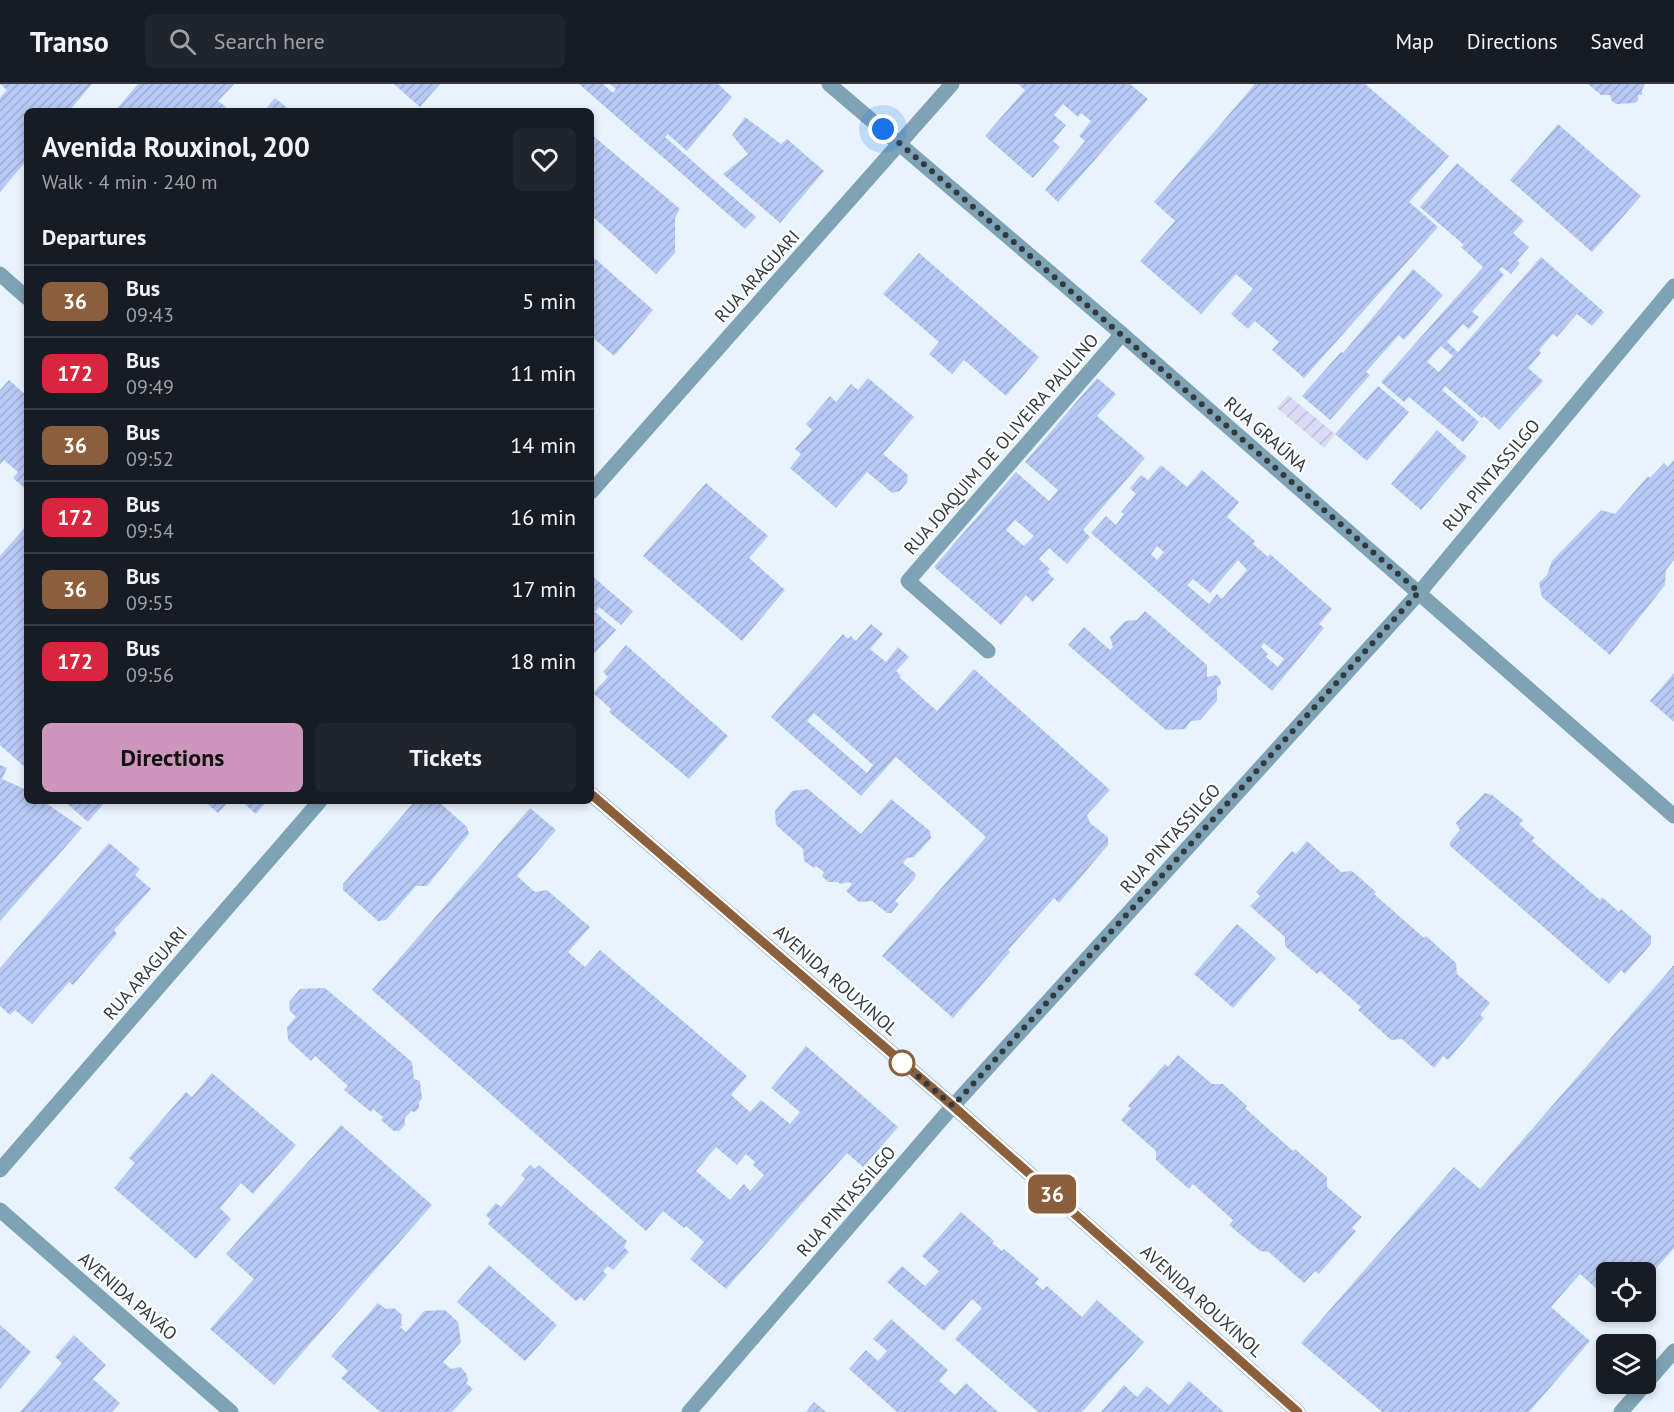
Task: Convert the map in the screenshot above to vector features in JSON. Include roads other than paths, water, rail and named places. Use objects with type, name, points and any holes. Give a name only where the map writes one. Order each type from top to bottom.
[{"type":"street","name":"RUA GRAÚNA","points":[[829,84],[1122,334],[1674,816]]},
{"type":"street","name":"RUA ARAGUARI","points":[[594,489],[952,84]]},
{"type":"street","points":[[0,274],[24,295]]},
{"type":"street","name":"RUA PINTASSILGO","points":[[689,1412],[953,1106],[1419,592],[1674,286]]},
{"type":"street","name":"RUA JOAQUIM DE OLIVEIRA PAULINO","points":[[988,651],[908,580],[1122,334]]},
{"type":"street","name":"AVENIDA ROUXINOL","points":[[594,797],[953,1106],[1298,1412]]},
{"type":"street","name":"RUA ARAGUARI","points":[[0,1170],[317,804]]},
{"type":"street","name":"AVENIDA PAVÃO","points":[[0,1210],[231,1412]]},
{"type":"street","points":[[1621,1412],[1674,1351]]}]
